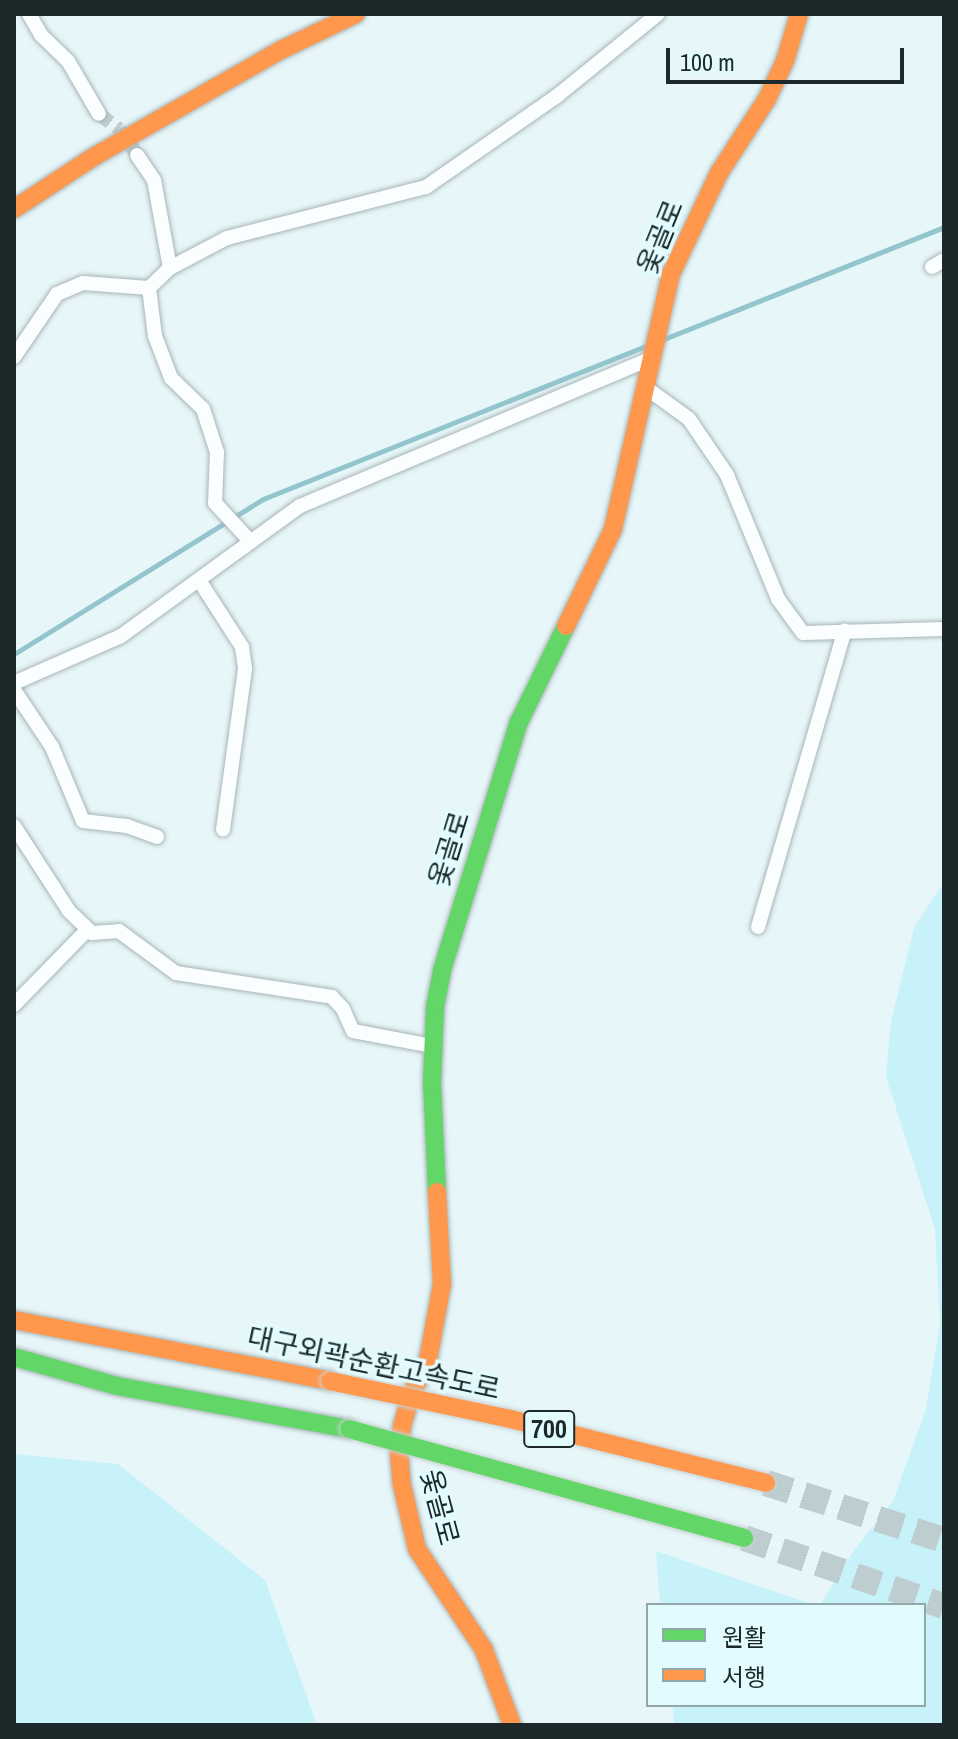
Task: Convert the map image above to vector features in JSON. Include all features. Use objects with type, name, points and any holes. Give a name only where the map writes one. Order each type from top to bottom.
[{"type":"main road","points":[[14,209],[95,156],[268,57],[356,14]]},
{"type":"main road","name":"옻골로","points":[[512,1725],[484,1650],[463,1614],[437,1584],[417,1549],[402,1485],[399,1453],[402,1426],[411,1395],[428,1360],[442,1284],[432,1046],[442,970],[486,822],[524,710],[613,529],[671,274],[719,173],[767,99],[785,61],[799,14]]},
{"type":"main road","name":"대구외곽순환고속도로","points":[[14,1320],[510,1419],[766,1483]]},
{"type":"main road","name":"700","points":[[14,1357],[117,1386],[349,1429],[744,1538]]},
{"type":"main road","points":[[14,1371],[117,1386]]},
{"type":"street","points":[[29,14],[41,35],[68,61],[99,114]]},
{"type":"street","points":[[14,357],[57,294],[83,283],[149,288],[170,268],[227,238],[426,187],[557,96],[658,14]]},
{"type":"street","points":[[137,155],[154,180],[170,268]]},
{"type":"street","points":[[149,288],[155,336],[171,378],[203,409],[217,452],[215,503],[251,542]]},
{"type":"street","points":[[14,683],[121,636],[300,506],[652,358]]},
{"type":"street","points":[[645,387],[689,419],[727,475],[778,599],[803,633],[944,629]]},
{"type":"street","points":[[199,580],[242,647],[245,669],[223,830]]},
{"type":"street","points":[[758,927],[845,630]]},
{"type":"street","points":[[14,690],[52,747],[83,821],[127,826],[157,837]]},
{"type":"street","points":[[14,826],[69,911],[92,933],[119,931],[176,973],[332,997],[343,1009],[353,1031],[432,1046]]},
{"type":"street","points":[[14,1005],[88,929]]},
{"type":"shaded area","points":[[940,888],[944,890],[944,1725],[675,1725],[672,1707],[926,1707],[926,1603],[821,1603],[852,1553],[893,1501],[926,1409],[940,1323],[935,1229],[886,1077],[891,1021],[914,928]]},
{"type":"shaded area","points":[[14,1454],[118,1464],[265,1580],[317,1725],[14,1725]]},
{"type":"shaded area","points":[[656,1551],[808,1603],[660,1603]]},
{"type":"waterway","points":[[664,339],[944,227]]},
{"type":"waterway","points":[[14,654],[263,499],[651,344]]},
{"type":"tunnel","points":[[99,114],[119,129],[137,155]]},
{"type":"tunnel","points":[[766,1483],[944,1540]]},
{"type":"tunnel","points":[[744,1538],[944,1606]]},
{"type":"traffic: fast","points":[[437,1192],[432,1083],[435,1007],[442,970],[519,722],[566,626]]},
{"type":"traffic: fast","points":[[14,1357],[117,1386],[349,1429]]},
{"type":"traffic: fast","points":[[349,1429],[744,1538]]},
{"type":"traffic: slow","points":[[14,209],[95,156],[281,50],[356,14]]},
{"type":"traffic: slow","points":[[566,626],[613,529],[671,274],[719,173],[767,99],[785,61],[799,14]]},
{"type":"traffic: slow","points":[[437,1192],[442,1284],[428,1360],[411,1395],[402,1426],[399,1453],[402,1485],[417,1549],[484,1650],[512,1725]]},
{"type":"traffic: slow","points":[[14,1320],[330,1381]]},
{"type":"traffic: slow","points":[[330,1381],[510,1419],[766,1483]]}]
